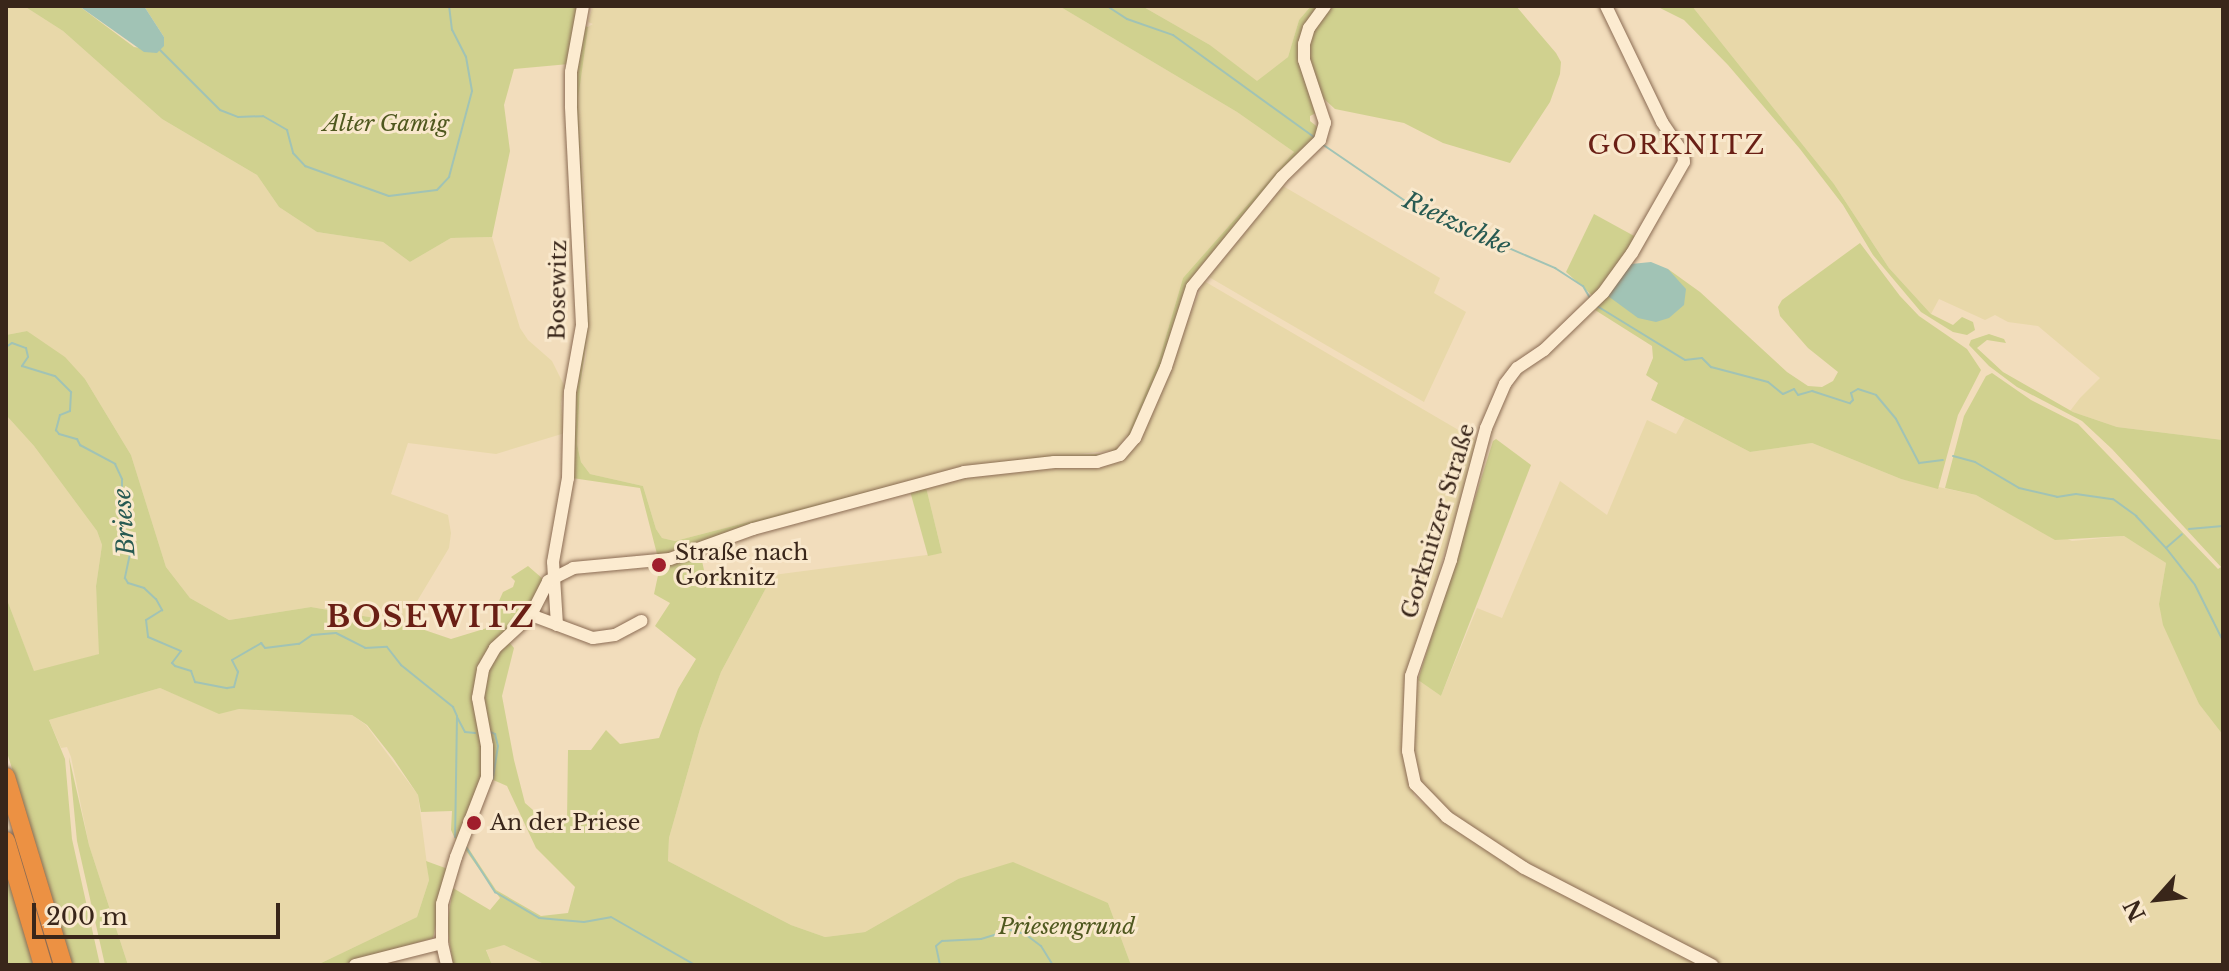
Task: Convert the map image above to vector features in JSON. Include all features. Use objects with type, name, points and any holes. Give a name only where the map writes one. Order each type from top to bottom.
[{"type":"highway","points":[[6,777],[63,965]]},
{"type":"highway","points":[[6,841],[43,965]]},
{"type":"street","name":"Bosewitz","points":[[557,625],[553,562],[568,478],[570,392],[582,325],[571,72],[583,6]]},
{"type":"street","points":[[554,574],[586,566],[670,559],[753,529],[993,467],[1097,462],[1120,455],[1128,448],[1166,367],[1192,287],[1277,182],[1320,140],[1325,123],[1304,60],[1304,44],[1309,28],[1325,6]]},
{"type":"street","name":"Gorknitzer Straße","points":[[1606,6],[1662,122],[1683,153],[1684,162],[1632,253],[1594,303],[1544,350],[1527,359],[1510,376],[1486,428],[1451,560],[1411,676],[1407,718],[1412,776],[1428,802],[1524,868],[1712,965]]},
{"type":"street","name":"Bosewitz","points":[[447,965],[442,943],[442,904],[487,777],[478,698],[483,669],[495,648],[531,615],[554,574]]},
{"type":"street","points":[[531,615],[602,638],[615,635],[641,621]]},
{"type":"street","points":[[355,965],[442,943]]},
{"type":"shaded area","points":[[6,6],[24,6],[63,31],[162,119],[257,175],[279,207],[317,232],[383,242],[410,262],[451,238],[492,237],[520,328],[528,340],[552,361],[565,387],[561,404],[565,433],[496,454],[408,443],[391,494],[448,515],[451,533],[449,548],[404,623],[311,607],[229,620],[190,598],[166,567],[131,455],[85,379],[27,331],[6,335]]},
{"type":"shaded area","points":[[79,6],[144,6],[164,37],[164,46],[157,53],[144,52]]},
{"type":"shaded area","points":[[593,6],[1059,6],[1237,112],[1294,152],[1183,278],[1159,360],[1131,430],[1117,450],[964,466],[675,541],[662,538],[656,529],[643,486],[590,474],[581,462],[577,444],[580,387],[586,357],[589,275],[578,99],[584,41],[588,27],[593,24],[588,22]]},
{"type":"shaded area","points":[[1142,6],[1311,6],[1299,20],[1288,57],[1257,82],[1210,45]]},
{"type":"shaded area","points":[[1692,6],[2223,6],[2223,440],[2117,427],[2070,411],[2100,378],[2038,326],[2008,322],[1995,315],[1985,320],[1939,299],[1931,314],[1889,268],[1834,184]]},
{"type":"shaded area","points":[[1283,186],[1440,278],[1434,293],[1466,312],[1424,402],[1209,277]]},
{"type":"shaded area","points":[[1651,262],[1668,269],[1686,289],[1684,305],[1669,318],[1656,322],[1638,318],[1608,296],[1631,264]]},
{"type":"shaded area","points":[[1204,281],[1479,442],[1406,676],[1402,729],[1414,796],[1451,825],[1703,965],[1131,965],[1108,903],[958,879],[865,932],[825,937],[791,925],[668,861],[669,838],[700,729],[721,672],[773,575],[942,553],[926,487],[966,477],[1027,468],[1100,468],[1120,460],[1138,440]]},
{"type":"shaded area","points":[[6,415],[34,446],[97,531],[102,545],[96,586],[100,654],[34,672],[6,597]]},
{"type":"shaded area","points":[[1685,418],[1750,452],[1812,443],[1901,479],[1976,495],[2072,541],[2124,536],[2166,563],[2159,604],[2199,704],[2223,735],[2223,965],[1718,965],[1647,927],[1643,921],[1639,923],[1476,833],[1423,791],[1413,761],[1413,684],[1418,680],[1441,696],[1477,608],[1502,618],[1560,481],[1607,515],[1647,420],[1676,434]]},
{"type":"shaded area","points":[[160,688],[219,713],[239,709],[352,715],[366,725],[418,795],[429,880],[417,917],[317,965],[128,965],[89,845],[71,757],[67,747],[61,748],[49,720]]},
{"type":"shaded area","points":[[504,945],[546,965],[492,965],[486,949]]},
{"type":"green space","name":"Alter Gamig","points":[[24,6],[79,6],[134,47],[160,51],[164,37],[144,6],[579,6],[569,64],[514,69],[504,105],[510,151],[492,237],[451,238],[410,262],[383,242],[317,232],[279,207],[257,175],[162,119],[63,31]]},
{"type":"green space","points":[[1059,6],[1142,6],[1210,45],[1257,81],[1288,57],[1299,20],[1311,6],[1321,6],[1306,27],[1316,113],[1310,116],[1310,121],[1320,129],[1318,135],[1200,267],[1190,284],[1163,365],[1126,446],[1108,457],[994,464],[658,558],[640,488],[572,478],[572,419],[582,355],[575,73],[583,25],[588,27],[578,99],[589,323],[580,387],[577,444],[581,462],[590,474],[643,486],[656,529],[662,538],[675,541],[964,466],[1053,455],[1105,454],[1124,444],[1159,360],[1183,278],[1294,152],[1237,112]]},
{"type":"green space","points":[[1330,6],[1516,6],[1561,62],[1550,102],[1510,163],[1443,143],[1404,123],[1335,109],[1322,97],[1313,81],[1307,45],[1312,30]]},
{"type":"green space","points":[[1656,6],[1692,6],[1834,184],[1889,268],[1931,314],[1953,325],[1962,317],[1973,322],[1975,330],[1967,335],[1953,332],[1921,312],[1873,255],[1843,205],[1800,149],[1728,65],[1684,20]]},
{"type":"green space","points":[[1594,214],[1636,237],[1594,297],[1566,272]]},
{"type":"green space","points":[[1860,243],[1919,316],[1967,349],[1981,370],[1958,415],[1938,489],[1901,479],[1812,443],[1750,452],[1651,400],[1658,383],[1646,375],[1653,358],[1652,346],[1595,310],[1608,296],[1670,274],[1668,269],[1700,292],[1787,372],[1808,386],[1822,387],[1833,381],[1838,372],[1808,348],[1780,316],[1778,307],[1782,300]]},
{"type":"green space","points":[[27,331],[65,357],[85,379],[131,455],[166,567],[190,598],[229,620],[311,607],[404,623],[451,639],[487,628],[503,592],[513,587],[515,581],[511,577],[528,566],[543,579],[533,604],[479,666],[483,776],[457,843],[451,830],[452,811],[421,812],[418,795],[393,758],[367,725],[352,715],[239,709],[219,714],[160,688],[49,720],[65,759],[72,839],[100,965],[72,965],[6,749],[6,597],[34,671],[99,654],[96,586],[102,545],[97,531],[34,446],[6,415],[6,335]]},
{"type":"green space","points":[[1989,334],[2004,339],[2006,343],[1987,340],[1977,348],[2003,372],[2073,412],[2117,427],[2223,440],[2223,735],[2199,704],[2163,625],[2159,604],[2166,563],[2124,536],[2055,540],[1976,495],[1945,488],[1964,416],[1986,376],[1992,373],[2031,400],[2078,424],[2218,569],[2221,567],[2112,449],[2082,421],[2017,387],[1989,366],[1969,345],[1971,340]]},
{"type":"green space","points":[[1496,439],[1531,465],[1441,696],[1418,680]]},
{"type":"green space","points":[[926,487],[942,553],[928,556],[910,491]]},
{"type":"green space","name":"Priesengrund","points":[[700,552],[706,579],[773,575],[721,672],[700,729],[669,838],[668,861],[791,925],[825,937],[865,932],[958,879],[1013,862],[1108,903],[1131,965],[546,965],[504,945],[486,950],[492,965],[453,965],[447,925],[453,888],[490,910],[500,898],[464,848],[465,843],[496,890],[541,916],[568,913],[575,887],[536,848],[507,786],[491,779],[483,683],[492,660],[508,641],[514,648],[502,696],[514,760],[525,803],[533,810],[543,830],[557,830],[567,821],[568,750],[591,750],[606,730],[620,744],[659,738],[678,689],[696,659],[655,626],[670,603],[654,594],[660,566]]},
{"type":"green space","points":[[69,757],[89,845],[128,965],[105,965],[77,841]]},
{"type":"green space","points":[[426,861],[448,869],[433,938],[340,965],[317,965],[417,917],[429,880]]},
{"type":"green space","points":[[6,871],[17,904],[33,965],[6,965]]},
{"type":"waterway","name":"Rietzschke","points":[[159,49],[220,110],[238,117],[263,116],[287,130],[293,153],[305,166],[389,196],[437,190],[449,177],[472,91],[466,57],[452,30],[449,6]]},
{"type":"waterway","name":"Rietzschke","points":[[1107,6],[1127,19],[1173,35],[1314,137]]},
{"type":"waterway","name":"Rietzschke","points":[[1322,144],[1414,207],[1555,268],[1583,286],[1590,298]]},
{"type":"waterway","name":"Rietzschke","points":[[1597,306],[1685,360],[1702,358],[1711,367],[1768,382],[1783,394],[1794,389],[1798,395],[1812,391],[1850,403],[1853,400],[1851,393],[1858,389],[1876,395],[1896,419],[1919,463],[1943,460]]},
{"type":"waterway","name":"Briese","points":[[6,347],[12,343],[26,348],[28,357],[22,366],[55,376],[71,392],[70,411],[60,415],[56,430],[59,434],[77,439],[80,445],[115,464],[122,479],[122,532],[131,549],[125,578],[128,583],[144,588],[162,610],[146,620],[148,637],[181,651],[172,663],[191,671],[195,682],[227,688],[234,687],[238,672],[232,660],[261,643],[265,648],[299,644],[312,635],[336,633],[365,648],[387,647],[401,665],[453,707],[457,716],[455,837]]},
{"type":"waterway","name":"Rietzschke","points":[[1953,456],[1975,462],[2019,488],[2057,497],[2076,494],[2113,499],[2136,516],[2195,585],[2223,641]]},
{"type":"waterway","points":[[2189,529],[2223,526]]},
{"type":"waterway","points":[[2166,548],[2182,534]]},
{"type":"waterway","name":"Briese","points":[[457,717],[465,732],[475,733]]},
{"type":"waterway","name":"Briese","points":[[488,731],[495,734],[498,746],[493,779]]},
{"type":"waterway","name":"Briese","points":[[466,847],[495,892],[539,918],[584,922],[611,917],[695,965]]},
{"type":"waterway","name":"Briese","points":[[940,965],[936,946],[942,941],[981,939],[1010,930],[1025,934],[1041,946],[1053,965]]},
{"type":"place","name":"Straße nach Gorknitz","points":[[659,565]]},
{"type":"place","name":"An der Priese","points":[[474,823]]},
{"type":"district","name":"GORKNITZ","points":[[1677,146]]},
{"type":"district","name":"BOSEWITZ","points":[[431,617]]}]
